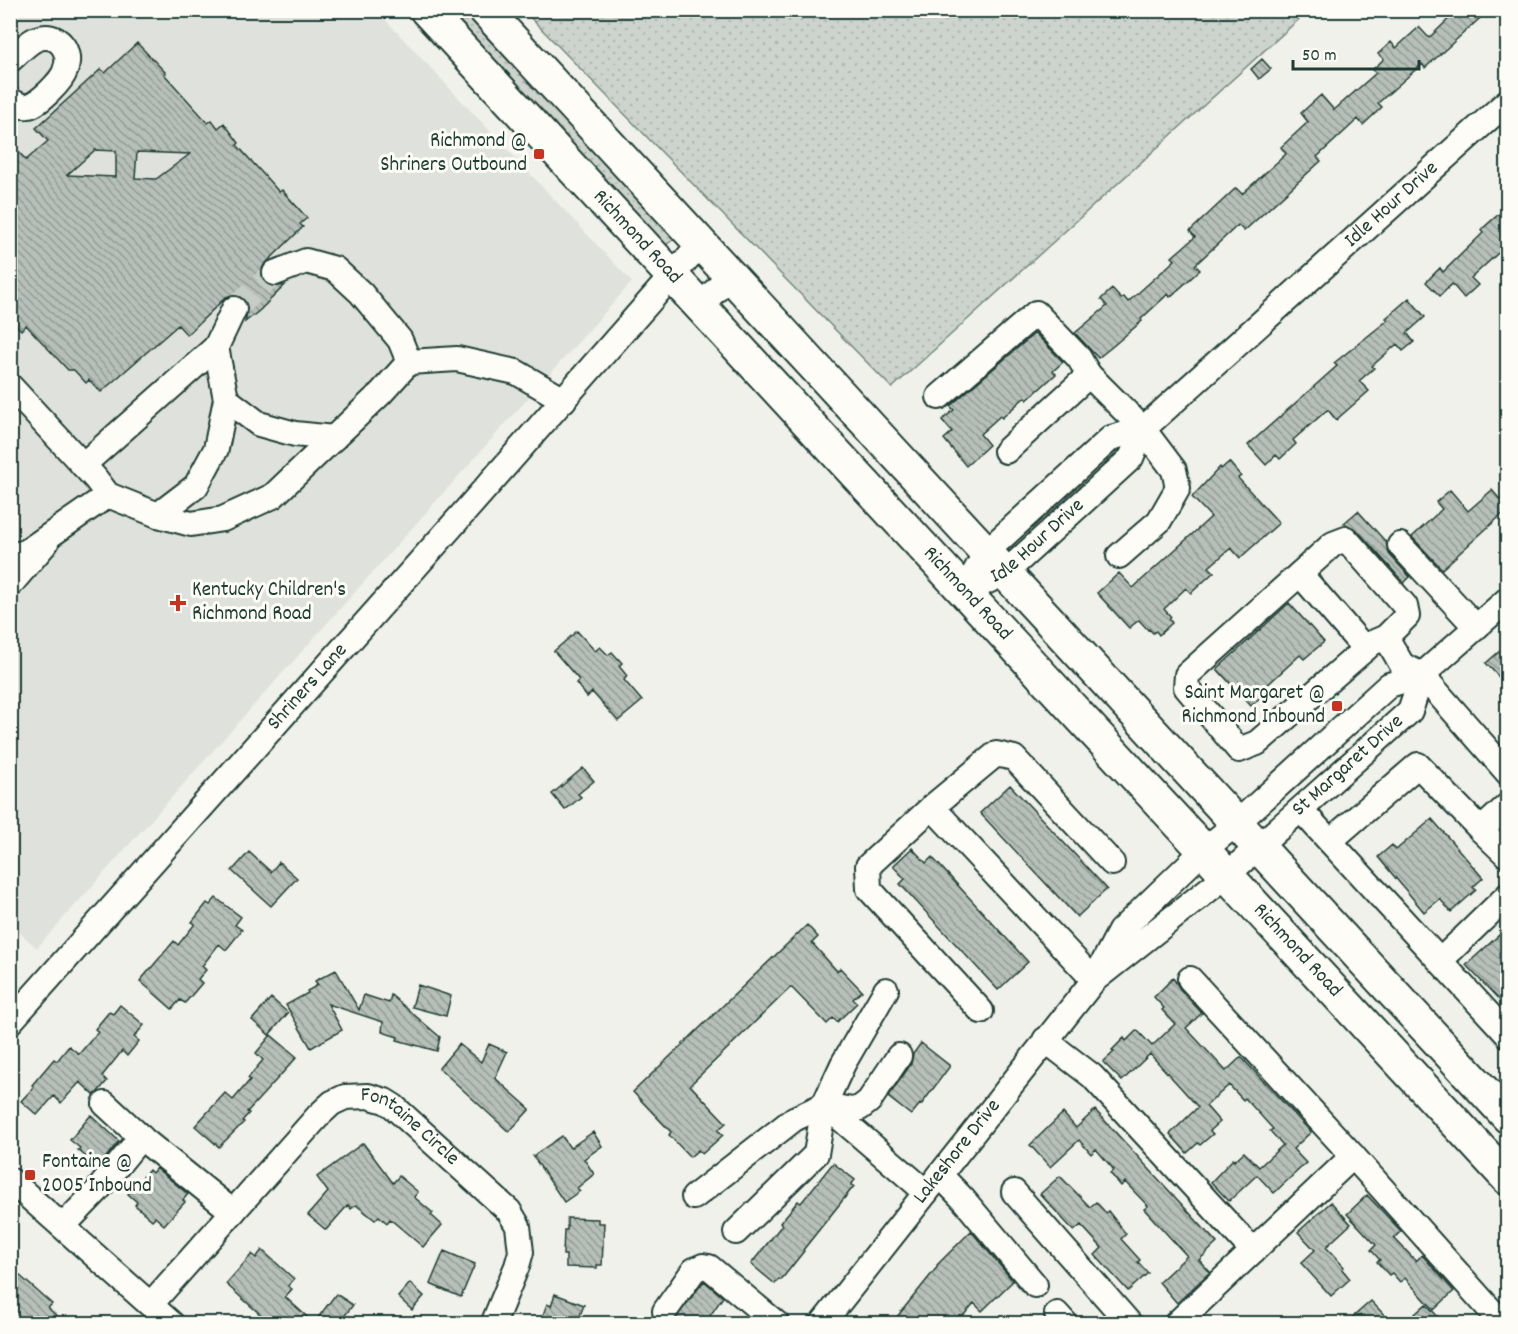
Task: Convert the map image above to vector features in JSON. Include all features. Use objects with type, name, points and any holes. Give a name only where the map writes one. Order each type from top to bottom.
[{"type":"main road","name":"Richmond Road","points":[[426,10],[1508,1179]]},
{"type":"main road","name":"Richmond Road","points":[[485,10],[1508,1117]]},
{"type":"street","points":[[10,60],[34,40],[42,37],[61,42],[68,60],[65,72],[59,80],[35,103],[29,106],[18,105],[10,100]]},
{"type":"street","name":"Idle Hour Drive","points":[[964,592],[995,563],[1131,459],[1143,429],[1508,101]]},
{"type":"street","name":"Shriners Lane","points":[[10,1022],[700,244]]},
{"type":"street","points":[[275,273],[306,261],[335,269],[361,293],[400,340],[408,362]]},
{"type":"street","points":[[700,306],[730,276]]},
{"type":"street","points":[[83,465],[216,347],[234,309]]},
{"type":"street","points":[[939,397],[1036,314],[1079,358],[1089,375],[1143,429],[1174,470],[1178,488],[1159,521],[1119,556]]},
{"type":"street","points":[[158,515],[196,486],[216,449],[226,399],[216,347]]},
{"type":"street","points":[[10,386],[108,495],[158,515],[191,524],[224,519],[273,496],[381,393],[408,362],[457,359],[516,372],[564,400]]},
{"type":"street","points":[[1006,451],[1089,375]]},
{"type":"street","points":[[226,399],[259,424],[295,434],[334,438]]},
{"type":"street","points":[[10,556],[26,552],[108,495]]},
{"type":"street","points":[[10,585],[54,533]]},
{"type":"street","points":[[1346,539],[1405,606],[1407,616],[1386,637],[1372,643],[1257,743],[1239,750],[1186,687],[1187,675],[1333,544],[1346,539]]},
{"type":"street","points":[[1400,545],[1476,627]]},
{"type":"street","points":[[1300,574],[1365,649]]},
{"type":"street","name":"St Margaret Drive","points":[[1237,823],[1389,686],[1422,675],[1508,599]]},
{"type":"street","points":[[1386,637],[1402,665],[1422,675],[1504,763]]},
{"type":"street","name":"St Margaret Drive","points":[[1260,848],[1410,711],[1422,675]]},
{"type":"street","points":[[981,1011],[869,889],[868,866],[932,807],[996,754],[1014,758],[1112,863]]},
{"type":"street","points":[[1330,841],[1419,765],[1508,856]]},
{"type":"street","points":[[1481,830],[1508,805]]},
{"type":"street","points":[[932,807],[1094,980]]},
{"type":"street","points":[[1301,810],[1508,1035]]},
{"type":"street","name":"Lakeshore Drive","points":[[822,1323],[1094,980],[1120,931],[1204,850],[1237,823]]},
{"type":"street","name":"Lakeshore Drive","points":[[1094,980],[1260,848]]},
{"type":"street","points":[[1440,961],[1508,895]]},
{"type":"street","points":[[1190,980],[1353,1156],[1497,1321]]},
{"type":"street","points":[[736,1232],[816,1154],[824,1105],[843,1064],[886,990]]},
{"type":"street","points":[[1046,1040],[1092,1076],[1253,1251]]},
{"type":"street","points":[[694,1197],[794,1119],[824,1105],[852,1110],[860,1108],[869,1101],[899,1056]]},
{"type":"street","name":"Fontaine Circle","points":[[150,1305],[332,1103],[356,1095],[385,1101],[393,1106],[498,1199],[514,1217],[521,1252],[493,1323]]},
{"type":"street","points":[[105,1104],[141,1137],[233,1212]]},
{"type":"street","points":[[824,1105],[933,1184],[963,1199],[1035,1285]]},
{"type":"street","points":[[63,1226],[97,1191],[141,1137]]},
{"type":"street","points":[[1176,1323],[1353,1156]]},
{"type":"street","points":[[10,1180],[172,1323]]},
{"type":"street","points":[[1014,1192],[1130,1323]]},
{"type":"street","points":[[665,1311],[694,1270],[703,1266],[709,1267],[777,1323]]},
{"type":"shaded area","name":"Kentucky Children's Richmond Road","points":[[11,11],[377,11],[632,282],[37,948],[11,925]]},
{"type":"shaded area","points":[[440,11],[468,11],[670,228],[673,240],[660,246]]},
{"type":"shaded area","points":[[524,11],[1308,11],[892,388]]},
{"type":"building","points":[[1458,10],[1489,10],[1425,68],[1422,64],[1378,103],[1382,107],[1363,125],[1358,119],[1317,157],[1321,161],[1244,231],[1238,225],[1195,265],[1200,270],[1170,297],[1168,294],[1113,346],[1098,358],[1075,333],[1107,306],[1101,299],[1112,289],[1121,299],[1124,297],[1128,302],[1175,260],[1172,257],[1195,237],[1190,231],[1236,188],[1242,194],[1286,154],[1281,147],[1308,122],[1301,113],[1321,95],[1334,110],[1376,73],[1372,70],[1384,59],[1378,54],[1391,42],[1396,48],[1419,27],[1429,38]]},
{"type":"building","points":[[137,43],[208,123],[212,120],[218,128],[224,123],[239,143],[237,145],[279,192],[282,190],[307,218],[300,224],[303,227],[264,265],[261,271],[266,284],[273,287],[285,285],[259,311],[245,322],[248,308],[245,300],[240,296],[226,297],[187,335],[178,325],[101,392],[89,380],[86,383],[74,370],[68,370],[26,325],[21,330],[10,319],[10,158],[18,151],[26,160],[48,141],[36,128],[101,69],[105,73]],"holes":[[[95,150],[116,151],[116,177],[67,175]],[[137,152],[190,154],[156,179],[135,178]]]},
{"type":"building","points":[[1262,59],[1271,69],[1259,79],[1251,69]]},
{"type":"building","points":[[1508,206],[1508,244],[1471,278],[1478,285],[1464,298],[1452,284],[1440,296],[1426,282],[1440,268],[1443,272],[1483,233],[1481,230]]},
{"type":"building","points":[[1409,298],[1425,317],[1407,333],[1414,342],[1403,351],[1397,344],[1372,366],[1374,368],[1359,381],[1369,391],[1336,420],[1328,410],[1326,411],[1293,440],[1296,444],[1280,459],[1276,455],[1266,465],[1248,445],[1337,366],[1334,363],[1388,320],[1386,318]]},
{"type":"building","points":[[1035,333],[1063,362],[1053,371],[1056,374],[1027,400],[1025,397],[980,434],[989,445],[966,466],[944,439],[952,432],[942,420],[954,410],[950,406]]},
{"type":"building","points":[[1229,462],[1241,476],[1238,478],[1279,523],[1240,558],[1231,548],[1209,567],[1214,572],[1191,593],[1186,588],[1164,609],[1171,617],[1169,619],[1172,623],[1159,635],[1156,631],[1153,633],[1148,630],[1139,620],[1129,628],[1097,593],[1119,573],[1133,588],[1211,517],[1192,497],[1220,467],[1221,469]]},
{"type":"building","points":[[1450,490],[1468,511],[1492,490],[1508,509],[1442,569],[1412,537],[1442,509],[1436,502]]},
{"type":"building","points":[[1358,511],[1386,542],[1389,554],[1410,577],[1404,583],[1357,530],[1344,523]]},
{"type":"building","points":[[1289,603],[1324,642],[1304,659],[1300,655],[1263,689],[1267,692],[1251,706],[1217,669]]},
{"type":"building","points":[[577,631],[595,651],[600,647],[608,655],[612,652],[622,663],[619,666],[627,676],[624,680],[642,701],[618,721],[592,692],[587,697],[576,683],[579,680],[554,651]]},
{"type":"building","points":[[1508,644],[1508,687],[1486,663]]},
{"type":"building","points":[[583,768],[594,781],[578,794],[581,797],[565,810],[552,794]]},
{"type":"building","points":[[1010,785],[1107,889],[1077,917],[980,813]]},
{"type":"building","points":[[1432,819],[1483,878],[1473,887],[1476,890],[1451,912],[1440,899],[1424,912],[1378,857],[1392,845],[1396,850]]},
{"type":"building","points":[[912,848],[926,863],[932,857],[1028,962],[998,990],[900,884],[905,879],[893,866]]},
{"type":"building","points":[[249,852],[271,872],[279,862],[297,878],[271,906],[232,871]]},
{"type":"building","points":[[216,898],[241,917],[235,925],[242,930],[226,950],[219,944],[202,966],[206,970],[198,979],[202,983],[185,1003],[180,1000],[172,1009],[140,981],[174,941],[178,945],[195,924],[192,922],[207,903],[210,905]]},
{"type":"building","points":[[807,925],[818,937],[812,943],[837,971],[840,968],[862,991],[853,999],[857,1003],[837,1022],[833,1018],[827,1024],[791,987],[690,1085],[726,1123],[718,1130],[723,1135],[702,1154],[698,1150],[690,1157],[669,1135],[671,1132],[633,1092]]},
{"type":"building","points":[[1508,927],[1508,1009],[1466,965]]},
{"type":"building","points":[[336,970],[359,1010],[364,995],[389,1003],[391,995],[440,1037],[437,1051],[397,1040],[398,1037],[382,1032],[383,1022],[328,1004],[342,1030],[311,1048],[286,1005],[318,985],[315,981]]},
{"type":"building","points":[[1173,978],[1202,1013],[1186,1028],[1226,1071],[1241,1057],[1311,1132],[1293,1149],[1306,1163],[1274,1193],[1257,1175],[1229,1201],[1211,1182],[1233,1159],[1234,1161],[1244,1152],[1259,1167],[1283,1145],[1270,1131],[1273,1129],[1245,1098],[1243,1100],[1229,1085],[1206,1106],[1220,1122],[1210,1131],[1213,1134],[1187,1153],[1170,1134],[1198,1107],[1150,1054],[1122,1081],[1103,1062],[1124,1038],[1126,1041],[1137,1030],[1152,1046],[1175,1024],[1154,997]]},
{"type":"building","points":[[418,985],[451,996],[446,1016],[412,1007]]},
{"type":"building","points":[[271,998],[288,1013],[269,1035],[252,1020]]},
{"type":"building","points":[[120,1005],[144,1025],[134,1037],[139,1041],[127,1056],[122,1051],[102,1076],[107,1081],[97,1093],[94,1095],[80,1082],[61,1103],[54,1096],[37,1115],[21,1101],[54,1059],[57,1061],[69,1046],[79,1054],[98,1032],[95,1029],[109,1012],[113,1014]]},
{"type":"building","points":[[271,1035],[297,1057],[247,1112],[249,1113],[242,1121],[244,1122],[219,1147],[195,1126],[225,1093],[233,1100],[250,1080],[248,1078],[263,1060],[256,1053]]},
{"type":"building","points":[[921,1043],[950,1066],[911,1115],[888,1097],[911,1064],[913,1054]]},
{"type":"building","points":[[459,1044],[481,1062],[489,1044],[507,1052],[495,1078],[530,1109],[509,1132],[439,1068]]},
{"type":"building","points":[[1095,1110],[1217,1243],[1199,1260],[1210,1272],[1177,1303],[1159,1282],[1187,1256],[1144,1209],[1148,1206],[1125,1182],[1121,1186],[1110,1173],[1114,1170],[1096,1149],[1091,1154],[1079,1140],[1050,1167],[1030,1145],[1063,1113],[1076,1128]]},
{"type":"building","points":[[91,1115],[119,1141],[98,1167],[70,1140]]},
{"type":"building","points":[[593,1132],[602,1146],[584,1159],[594,1174],[577,1188],[580,1191],[564,1202],[533,1156],[562,1136],[570,1148]]},
{"type":"building","points":[[363,1143],[393,1183],[399,1176],[418,1192],[414,1197],[433,1213],[431,1215],[442,1225],[423,1247],[390,1219],[387,1223],[379,1216],[375,1220],[356,1205],[351,1209],[348,1205],[326,1230],[308,1215],[328,1192],[317,1177]]},
{"type":"building","points":[[833,1163],[855,1180],[851,1185],[854,1186],[781,1280],[779,1279],[775,1284],[751,1264],[782,1225],[780,1223],[798,1201],[801,1203]]},
{"type":"building","points":[[156,1168],[188,1194],[183,1200],[185,1202],[164,1225],[155,1217],[152,1220],[135,1205],[137,1202],[128,1194],[149,1170],[152,1173]]},
{"type":"building","points":[[1060,1176],[1090,1207],[1096,1202],[1106,1213],[1108,1211],[1126,1234],[1121,1239],[1140,1260],[1138,1262],[1148,1273],[1128,1291],[1095,1255],[1102,1248],[1081,1225],[1074,1231],[1040,1194]]},
{"type":"building","points":[[1367,1195],[1401,1231],[1394,1238],[1416,1261],[1422,1255],[1454,1291],[1434,1310],[1405,1278],[1400,1282],[1392,1273],[1389,1275],[1377,1262],[1380,1260],[1371,1250],[1376,1245],[1347,1214]]},
{"type":"building","points":[[1331,1202],[1351,1224],[1326,1247],[1344,1267],[1342,1269],[1350,1279],[1331,1296],[1301,1263],[1315,1250],[1298,1232]]},
{"type":"building","points":[[567,1218],[598,1219],[598,1223],[604,1223],[602,1265],[597,1265],[597,1268],[566,1267],[566,1255],[563,1255]]},
{"type":"building","points":[[971,1231],[1013,1281],[982,1311],[974,1303],[957,1323],[892,1323],[937,1265]]},
{"type":"building","points":[[262,1250],[294,1279],[288,1286],[292,1289],[285,1297],[314,1323],[270,1323],[226,1284],[252,1254],[256,1258]]},
{"type":"building","points":[[444,1251],[475,1264],[461,1297],[430,1284]]},
{"type":"building","points":[[10,1267],[52,1304],[48,1308],[65,1323],[10,1323]]},
{"type":"building","points":[[704,1281],[723,1297],[705,1323],[672,1323]]},
{"type":"building","points":[[410,1283],[424,1296],[412,1310],[398,1297]]},
{"type":"building","points":[[336,1294],[353,1305],[339,1323],[314,1323]]},
{"type":"building","points":[[555,1294],[584,1305],[577,1323],[540,1323],[547,1304],[551,1306]]},
{"type":"building","points":[[1371,1301],[1392,1323],[1346,1323]]},
{"type":"building","points":[[1426,1304],[1444,1323],[1405,1323]]},
{"type":"tunnel","points":[[234,309],[275,273]]},
{"type":"place","name":"Richmond @ Shriners Outbound","points":[[539,154]]},
{"type":"place","name":"Kentucky Children's Richmond Road","points":[[178,603]]},
{"type":"place","name":"Saint Margaret @ Richmond Inbound","points":[[1337,706]]},
{"type":"place","name":"Fontaine @ 2005 Inbound","points":[[30,1175]]}]
